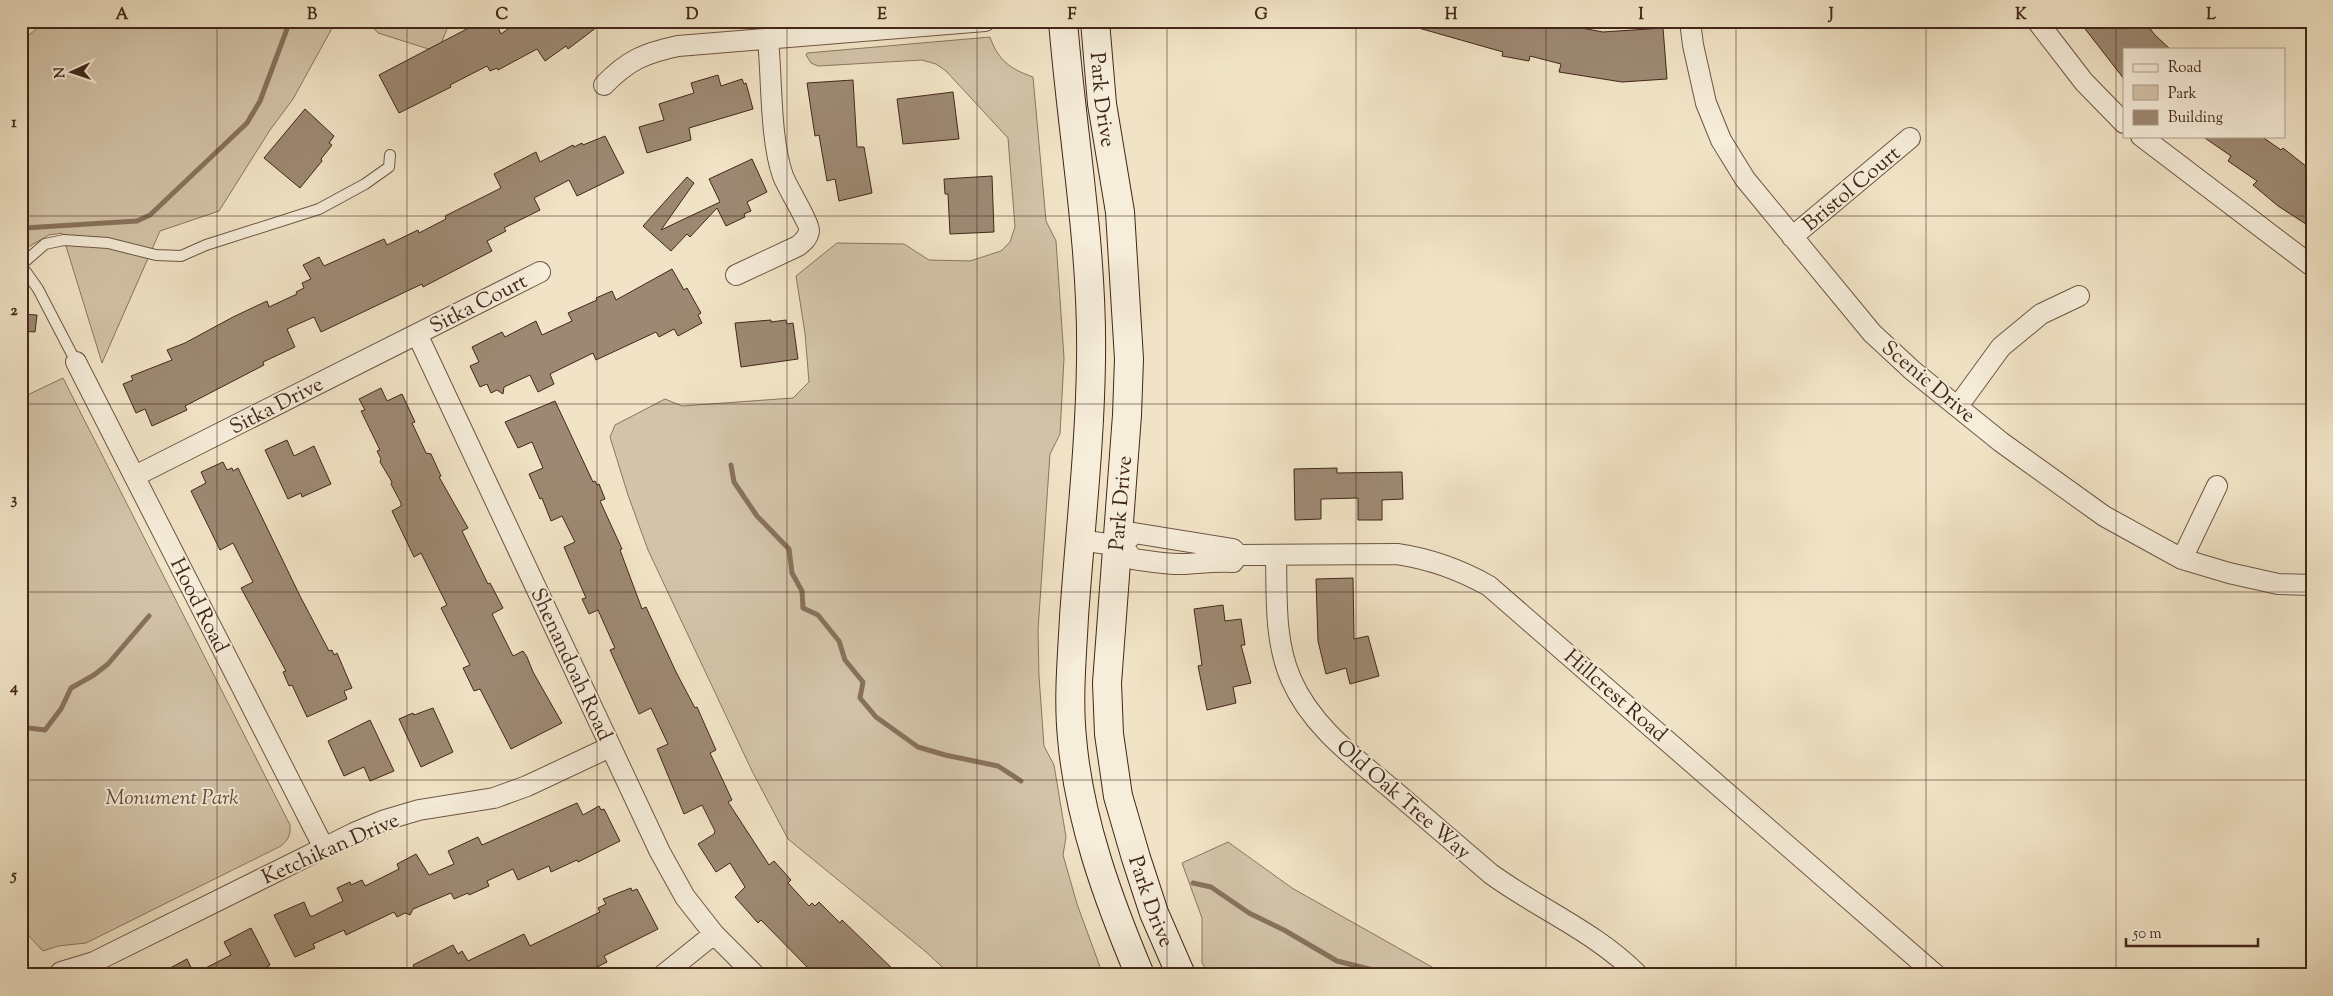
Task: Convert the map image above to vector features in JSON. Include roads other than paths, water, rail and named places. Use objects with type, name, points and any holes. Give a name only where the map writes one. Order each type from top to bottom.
[{"type":"street","points":[[604,86],[618,71],[633,60],[654,51],[678,46],[768,39],[851,27],[985,21]]},
{"type":"street","name":"Park Drive","points":[[1063,21],[1083,214],[1090,311],[1090,413],[1079,540],[1070,682],[1072,738],[1082,804],[1100,869],[1140,975]]},
{"type":"street","name":"Park Drive","points":[[1095,21],[1102,104],[1120,212],[1127,309],[1127,416],[1119,545],[1107,683],[1109,734],[1116,787],[1136,858],[1154,913],[1181,975]]},
{"type":"street","name":"Scenic Drive","points":[[1690,21],[1693,45],[1706,104],[1721,140],[1745,179],[1792,238],[1872,332],[1913,372],[2001,442],[2104,516],[2182,559],[2229,573],[2278,584],[2312,585]]},
{"type":"street","points":[[2037,21],[2084,82],[2123,122]]},
{"type":"street","points":[[736,276],[798,246],[806,240],[809,230],[807,221],[790,194],[778,156],[768,39]]},
{"type":"street","name":"Bristol Court","points":[[1792,238],[1910,138]]},
{"type":"street","points":[[2144,138],[2312,266]]},
{"type":"street","name":"Sitka Court","points":[[417,334],[540,272]]},
{"type":"street","points":[[1958,406],[2001,347],[2041,314],[2079,296]]},
{"type":"street","name":"Sitka Drive","points":[[135,476],[417,334]]},
{"type":"street","name":"Shenandoah Road","points":[[417,334],[660,852],[685,897],[714,934],[755,975]]},
{"type":"street","name":"Hood Road","points":[[76,362],[324,848]]},
{"type":"street","points":[[2182,559],[2216,486]]},
{"type":"street","name":"Hillcrest Road","points":[[1134,533],[1194,541],[1233,549],[1238,555],[1233,562],[1184,564],[1133,559],[1119,545],[1134,533]]},
{"type":"street","points":[[1079,540],[1119,545]]},
{"type":"street","points":[[1192,563],[1194,541]]},
{"type":"street","name":"Hillcrest Road","points":[[1238,555],[1397,554],[1446,564],[1489,586],[1936,975]]},
{"type":"street","name":"Old Oak Tree Way","points":[[1276,555],[1277,615],[1283,656],[1291,680],[1332,738],[1491,874],[1590,936],[1638,975]]},
{"type":"street","name":"Ketchikan Drive","points":[[58,975],[94,962],[324,848],[385,820],[420,810],[494,798],[527,786],[610,747]]},
{"type":"street","points":[[663,975],[714,934]]},
{"type":"lane","points":[[21,265],[45,244],[64,240],[108,243],[156,255],[181,256],[206,245],[319,209],[365,184],[389,167],[390,155]]},
{"type":"lane","points":[[21,270],[26,272],[38,289],[76,362]]},
{"type":"waterway","points":[[21,231],[24,228],[137,221],[150,215],[247,123],[260,101],[290,21]]},
{"type":"waterway","points":[[731,465],[734,482],[757,516],[789,549],[792,573],[802,591],[803,608],[818,615],[839,641],[845,660],[863,682],[860,698],[876,717],[918,747],[945,755],[998,766],[1021,781]]},
{"type":"waterway","points":[[21,727],[45,730],[61,709],[71,688],[94,675],[108,664],[149,616]]},
{"type":"waterway","points":[[1193,883],[1211,887],[1249,913],[1284,930],[1337,961],[1393,975]]},
{"type":"park label","name":"Monument Park","points":[[172,797]]}]
